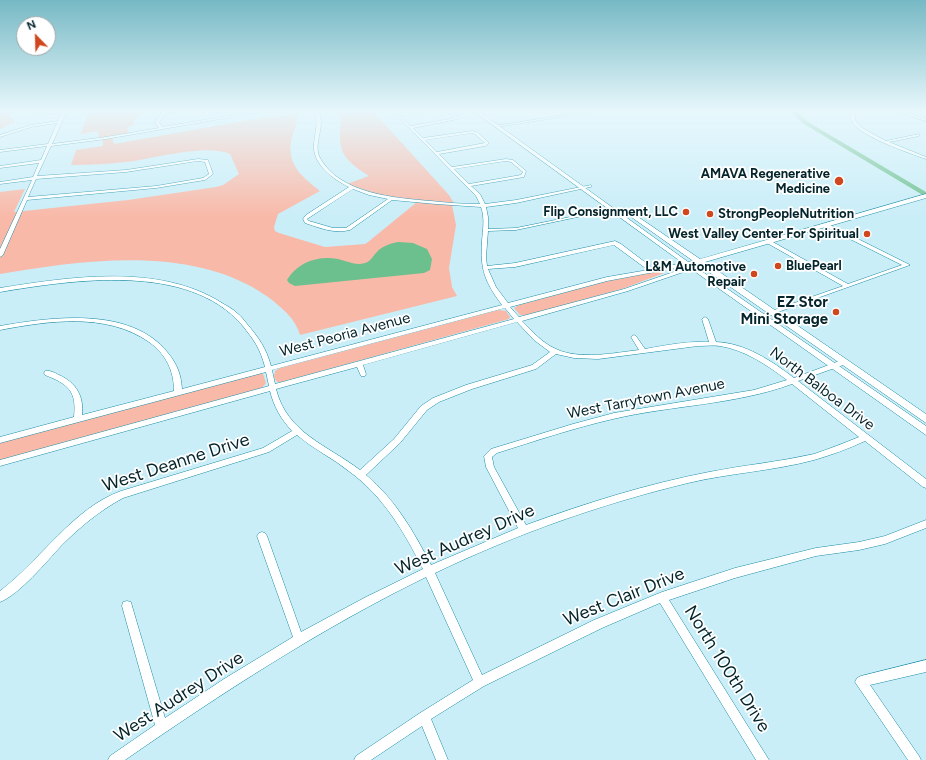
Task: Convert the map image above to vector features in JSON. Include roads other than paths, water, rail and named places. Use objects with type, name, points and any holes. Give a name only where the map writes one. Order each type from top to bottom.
[{"type":"main road","points":[[524,145],[620,215],[693,264],[771,313],[926,419]]},
{"type":"main road","points":[[531,145],[628,213],[762,316],[926,431]]},
{"type":"main road","name":"West Peoria Avenue","points":[[693,264],[926,196]]},
{"type":"main road","points":[[620,215],[628,213]]},
{"type":"street","points":[[0,151],[45,145]]},
{"type":"street","points":[[0,255],[49,145]]},
{"type":"street","points":[[315,145],[316,154],[328,170],[353,187],[392,198],[446,204],[483,205],[508,202],[590,186]]},
{"type":"street","name":"North Balboa Drive","points":[[429,145],[470,185],[478,195],[483,205],[487,230],[484,254],[485,268],[491,284],[507,306],[537,340],[554,352],[572,357],[593,358],[697,343],[713,343],[730,346],[753,355],[776,368],[926,484]]},
{"type":"street","points":[[437,153],[482,145]]},
{"type":"street","points":[[893,145],[926,158]]},
{"type":"street","points":[[0,183],[35,178],[126,171],[198,160],[207,161],[211,174],[210,176],[194,181],[150,187],[25,199]]},
{"type":"street","points":[[452,168],[510,160],[526,174],[523,176],[470,185]]},
{"type":"street","points":[[0,167],[42,161]]},
{"type":"street","points":[[353,187],[308,216],[305,219],[307,222],[342,231],[348,229],[392,198]]},
{"type":"street","points":[[487,230],[516,229],[580,216]]},
{"type":"street","points":[[762,316],[907,265],[826,225]]},
{"type":"street","points":[[769,242],[848,286]]},
{"type":"street","points":[[485,268],[514,264],[615,243],[652,270]]},
{"type":"street","name":"West Peoria Avenue","points":[[0,440],[607,279],[693,264]]},
{"type":"street","name":"West Peoria Avenue","points":[[0,463],[640,286],[693,264]]},
{"type":"street","points":[[0,290],[47,282],[104,278],[146,280],[200,293],[233,311],[246,324],[260,344],[281,414],[297,431],[361,474],[379,493],[408,533],[480,682]]},
{"type":"street","points":[[705,319],[713,343]]},
{"type":"street","points":[[0,328],[37,322],[72,320],[109,323],[134,330],[157,344],[172,362],[177,378],[178,393]]},
{"type":"street","points":[[634,337],[642,350]]},
{"type":"street","points":[[361,474],[397,441],[424,408],[436,400],[458,390],[534,367],[554,352]]},
{"type":"street","name":"West Tarrytown Avenue","points":[[524,530],[490,467],[488,456],[494,450],[614,416],[754,393],[844,362]]},
{"type":"street","points":[[358,364],[363,374]]},
{"type":"street","points":[[47,373],[66,382],[76,392],[80,404],[78,420]]},
{"type":"street","name":"West Deanne Drive","points":[[0,597],[17,584],[82,519],[102,503],[121,495],[266,450],[281,443],[297,431]]},
{"type":"street","name":"West Audrey Drive","points":[[114,760],[162,727],[299,640],[428,572],[524,530],[622,497],[709,475],[807,458],[842,448],[865,438]]},
{"type":"street","name":"West Clair Drive","points":[[360,760],[480,682],[591,627],[662,596],[735,572],[816,552],[859,546],[885,540],[926,524]]},
{"type":"street","points":[[262,536],[299,640]]},
{"type":"street","name":"North 100th Drive","points":[[662,596],[763,760]]},
{"type":"street","points":[[127,606],[162,727]]},
{"type":"street","points":[[915,760],[861,682],[926,666]]},
{"type":"street","points":[[424,717],[442,760]]},
{"type":"waterway","points":[[843,145],[926,195]]},
{"type":"place","name":"AMAVA Regenerative Medicine","points":[[839,181]]},
{"type":"place","name":"Flip Consignment, LLC","points":[[686,212]]},
{"type":"place","name":"StrongPeopleNutrition","points":[[710,214]]},
{"type":"place","name":"West Valley Center For Spiritual","points":[[867,234]]},
{"type":"place","name":"BluePearl","points":[[778,266]]},
{"type":"place","name":"L&M Automotive Repair","points":[[754,274]]},
{"type":"place","name":"EZ Stor Mini Storage","points":[[836,312]]}]
